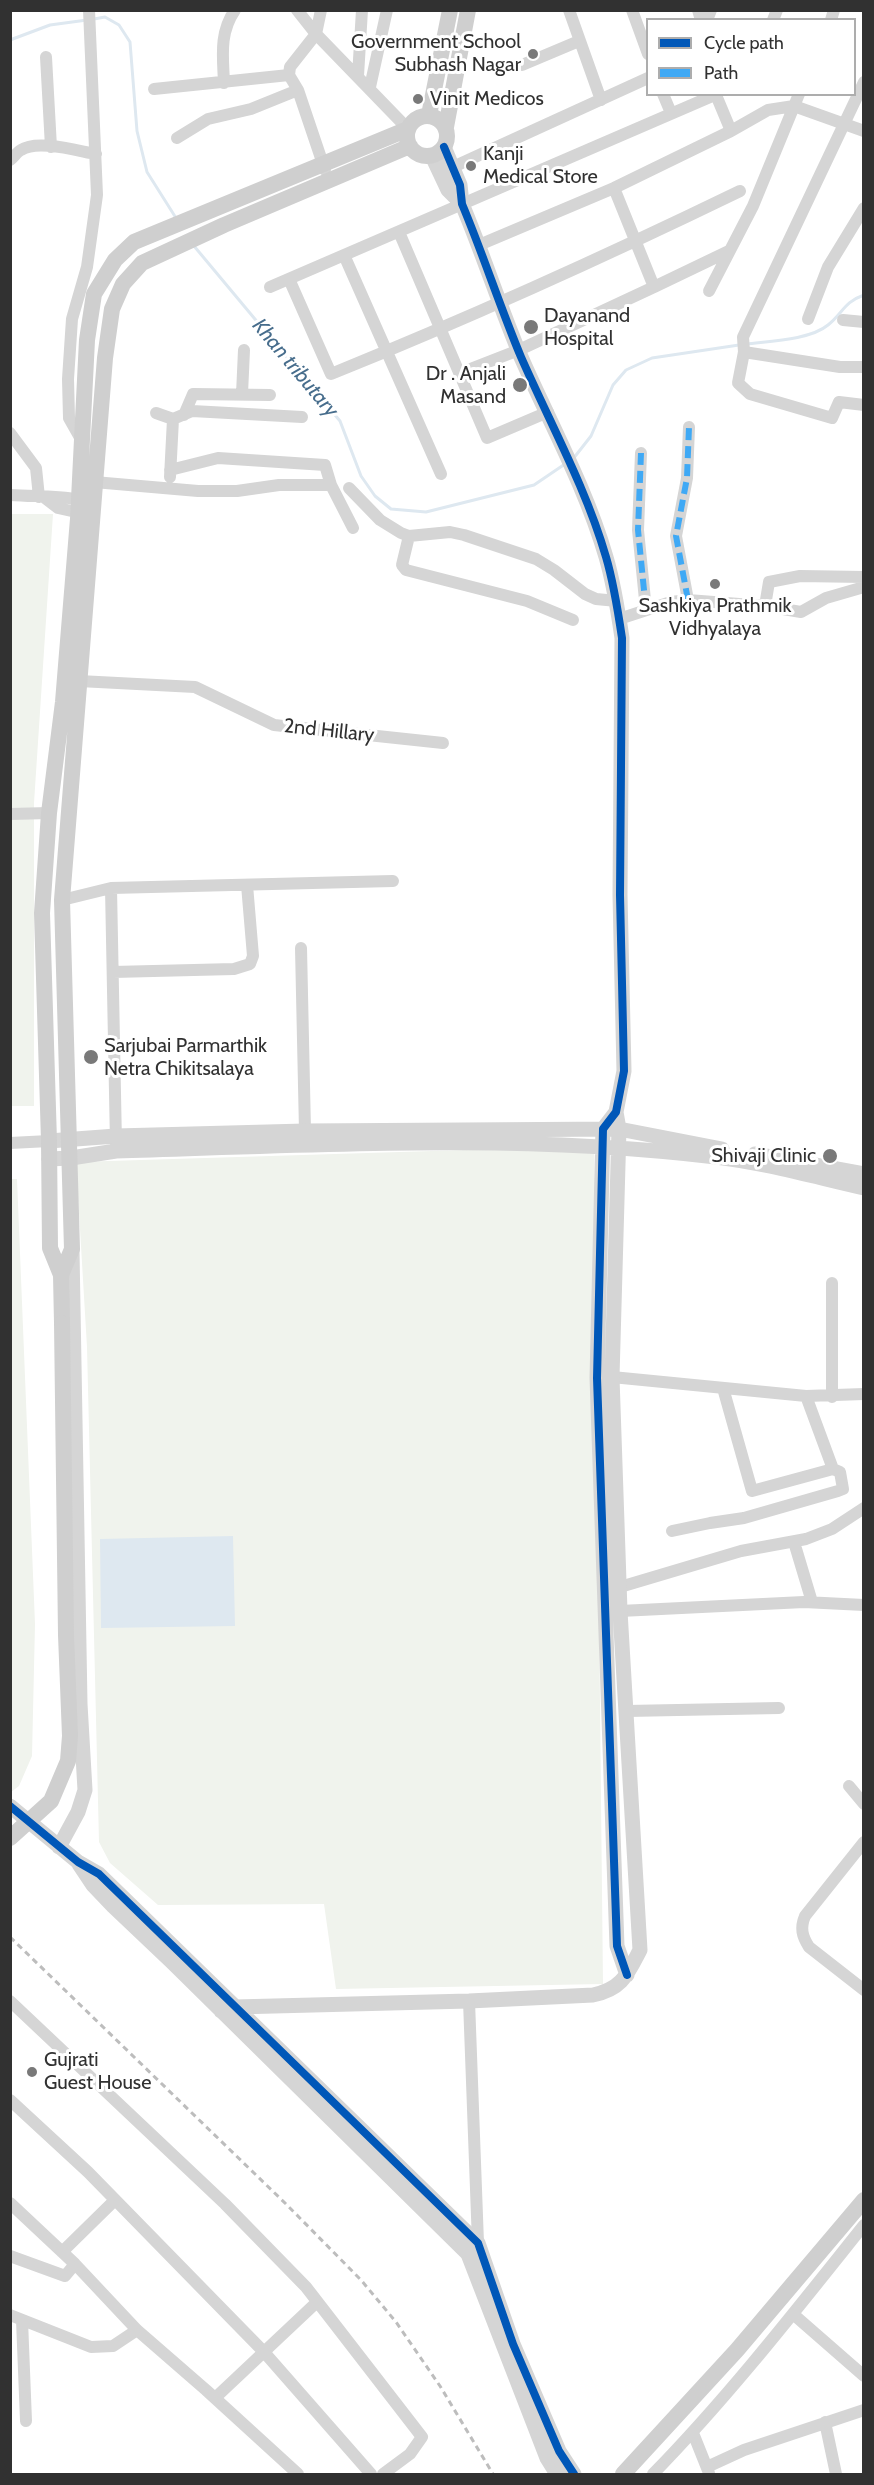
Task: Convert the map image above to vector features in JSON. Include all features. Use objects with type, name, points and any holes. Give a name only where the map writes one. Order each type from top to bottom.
[{"type":"main road","points":[[429,116],[450,10]]},
{"type":"main road","points":[[446,127],[436,117],[429,116],[413,121],[408,129],[407,140],[419,155],[438,152],[447,141],[446,127],[468,10]]},
{"type":"main road","points":[[10,1838],[51,1801],[68,1761],[70,1736],[66,1635],[62,1275],[72,1249],[62,900],[78,681],[86,508],[82,441],[87,340],[94,294],[115,260],[134,242],[408,129]]},
{"type":"main road","points":[[62,1275],[50,1248],[50,1159],[42,913],[49,813],[86,508],[94,482],[105,358],[112,309],[123,284],[142,263],[224,225],[410,146]]},
{"type":"main road","points":[[623,2475],[737,2350],[864,2200]]},
{"type":"street","points":[[82,441],[69,418],[68,379],[72,319],[87,267],[97,195],[89,10]]},
{"type":"street","points":[[224,83],[222,48],[225,29],[235,10]]},
{"type":"street","points":[[297,10],[316,34],[370,87],[408,129]]},
{"type":"street","points":[[321,10],[316,34],[290,67],[289,75],[298,90],[329,180]]},
{"type":"street","points":[[358,76],[362,10]]},
{"type":"street","points":[[370,87],[387,10]]},
{"type":"street","points":[[569,10],[601,100]]},
{"type":"street","points":[[633,10],[646,48]]},
{"type":"street","points":[[522,65],[579,41]]},
{"type":"street","points":[[46,57],[51,147]]},
{"type":"street","points":[[154,89],[289,75]]},
{"type":"street","points":[[453,167],[646,79]]},
{"type":"street","points":[[864,82],[843,122],[743,347],[738,383],[750,394],[832,418],[839,402],[864,405]]},
{"type":"street","points":[[177,138],[208,119],[251,109],[298,90]]},
{"type":"street","points":[[664,96],[671,113]]},
{"type":"street","points":[[270,286],[714,96]]},
{"type":"street","points":[[716,96],[731,131]]},
{"type":"street","points":[[709,291],[753,206],[797,100]]},
{"type":"street","points":[[479,245],[614,188],[731,131],[768,110],[797,100],[864,131]]},
{"type":"street","points":[[10,160],[20,150],[30,146],[96,154]]},
{"type":"street","points":[[438,152],[448,190],[462,204]]},
{"type":"street","points":[[228,2009],[593,1995],[617,1986],[627,1976],[640,1950],[620,1611],[612,1377],[619,1130],[616,1112],[624,1071],[625,1049],[620,895],[622,638],[617,601],[606,558],[579,486],[519,350],[462,204],[460,185],[453,167],[438,152]]},
{"type":"street","points":[[614,188],[654,287]]},
{"type":"street","points":[[289,279],[331,374],[441,329],[636,241],[740,191]]},
{"type":"street","points":[[808,319],[828,267],[864,207]]},
{"type":"street","points":[[399,232],[487,438],[548,412]]},
{"type":"street","points":[[460,374],[519,350],[729,251]]},
{"type":"street","points":[[344,255],[441,474]]},
{"type":"street","points":[[843,320],[864,322]]},
{"type":"street","points":[[743,347],[840,367],[864,367]]},
{"type":"street","points":[[242,394],[244,350]]},
{"type":"street","points":[[169,487],[178,417],[193,394],[270,395]]},
{"type":"street","points":[[156,413],[178,417],[192,411],[302,417]]},
{"type":"street","points":[[688,600],[676,536],[687,478],[689,427]]},
{"type":"street","points":[[10,433],[36,468],[42,498]]},
{"type":"street","points":[[641,453],[638,530],[646,610]]},
{"type":"street","points":[[170,470],[218,458],[325,465],[331,485],[353,528]]},
{"type":"street","points":[[94,482],[198,491],[237,491],[279,485],[331,485]]},
{"type":"street","points":[[349,488],[380,520],[394,530],[409,536],[450,531],[464,535],[536,559],[596,600],[617,601]]},
{"type":"street","points":[[10,495],[42,498],[58,508],[86,508]]},
{"type":"street","points":[[409,536],[402,565],[406,570],[527,601],[573,620]]},
{"type":"street","points":[[765,606],[769,582],[800,576],[864,577]]},
{"type":"street","points":[[619,619],[670,602],[688,600],[765,606],[801,612],[826,598],[864,586]]},
{"type":"street","name":"2nd Hillary","points":[[78,681],[195,687],[274,725],[443,743]]},
{"type":"street","points":[[10,814],[49,813]]},
{"type":"street","points":[[62,900],[111,888],[393,881]]},
{"type":"street","points":[[113,972],[234,969],[250,964],[253,956],[247,885]]},
{"type":"street","points":[[111,888],[116,1144]]},
{"type":"street","points":[[301,948],[305,1131]]},
{"type":"street","points":[[616,1112],[603,1130],[597,1378],[617,1946],[627,1976]]},
{"type":"street","points":[[50,1159],[71,1158],[116,1144],[305,1131],[619,1130],[864,1174]]},
{"type":"street","points":[[10,1143],[70,1139],[116,1144],[403,1142],[618,1147],[720,1157],[864,1188]]},
{"type":"street","points":[[59,1847],[78,1812],[85,1790],[80,1704],[72,1249]]},
{"type":"street","points":[[832,1284],[832,1396]]},
{"type":"street","points":[[612,1377],[806,1396],[864,1394]]},
{"type":"street","points":[[672,1532],[710,1522],[744,1518],[842,1490],[840,1471],[832,1469],[752,1491],[723,1388]]},
{"type":"street","points":[[806,1396],[832,1469]]},
{"type":"street","points":[[620,1587],[741,1551],[794,1542],[832,1528],[864,1508]]},
{"type":"street","points":[[794,1542],[812,1602]]},
{"type":"street","points":[[620,1611],[812,1602],[864,1605]]},
{"type":"street","points":[[627,1711],[779,1708]]},
{"type":"street","points":[[849,1786],[864,1804]]},
{"type":"street","points":[[10,1806],[78,1862],[93,1885],[228,2009],[473,2249],[559,2451],[574,2475]]},
{"type":"street","points":[[864,1842],[802,1924],[804,1940],[809,1947],[864,1990]]},
{"type":"street","points":[[10,2001],[225,2204],[306,2287],[422,2437],[410,2454],[383,2475]]},
{"type":"street","points":[[469,2001],[473,2249],[547,2458],[557,2475]]},
{"type":"street","points":[[10,2100],[88,2172],[264,2352],[371,2475]]},
{"type":"street","points":[[63,2252],[115,2200]]},
{"type":"street","points":[[10,2203],[75,2264],[137,2331],[215,2398],[298,2475]]},
{"type":"street","points":[[655,2474],[693,2433],[864,2224]]},
{"type":"street","points":[[10,2256],[65,2276],[75,2264]]},
{"type":"street","points":[[215,2398],[317,2302]]},
{"type":"street","points":[[793,2313],[864,2376]]},
{"type":"street","points":[[26,2421],[16,2318],[91,2347],[113,2346],[137,2331]]},
{"type":"street","points":[[693,2433],[709,2471],[744,2450],[864,2410]]},
{"type":"street","points":[[825,2422],[837,2475]]},
{"type":"shaded area","points":[[10,514],[53,514],[34,803],[34,1106],[10,1106]]},
{"type":"shaded area","points":[[594,1146],[603,1984],[336,1989],[324,1904],[158,1905],[110,1863],[99,1842],[87,1347],[76,1162]]},
{"type":"shaded area","points":[[11,1179],[17,1179],[35,1624],[32,1756],[19,1786],[11,1792]]},
{"type":"shaded area","points":[[233,1536],[235,1626],[101,1628],[100,1539]]},
{"type":"waterway","name":"Khan tributary","points":[[94,19],[105,17],[119,25],[130,42],[137,131],[147,172],[176,218]]},
{"type":"waterway","name":"Khan tributary","points":[[10,40],[50,25],[87,20]]},
{"type":"waterway","name":"Khan tributary","points":[[194,246],[340,421],[361,476],[375,496],[391,509],[426,512],[534,485],[565,464]]},
{"type":"waterway","name":"Khan tributary","points":[[746,344],[811,334],[828,325],[852,301],[864,295]]},
{"type":"waterway","name":"Khan tributary","points":[[573,459],[591,436],[613,385],[626,370],[652,358],[739,345]]},
{"type":"railway","points":[[10,1937],[286,2204],[361,2280],[396,2322],[440,2386],[493,2474]]},
{"type":"marked path","points":[[688,600],[676,536],[687,478],[689,427]]},
{"type":"marked path","points":[[641,453],[638,530],[646,610]]},
{"type":"cycle path","points":[[444,147],[460,185],[462,204],[513,338],[578,481],[598,531],[611,577],[622,638],[620,895],[624,1071],[616,1112],[603,1129],[597,1378],[617,1946],[627,1975]]},
{"type":"cycle path","points":[[10,1806],[78,1862],[99,1874],[478,2243],[513,2344],[559,2451],[574,2474]]},
{"type":"place","name":"Government School Subhash Nagar","points":[[533,54]]},
{"type":"place","name":"Vinit Medicos","points":[[418,99]]},
{"type":"place","name":"Kanji Medical Store","points":[[471,166]]},
{"type":"place","name":"Dayanand Hospital","points":[[531,327]]},
{"type":"place","name":"Dr . Anjali Masand","points":[[520,385]]},
{"type":"place","name":"Sashkiya Prathmik Vidhyalaya","points":[[715,584]]},
{"type":"place","name":"Sarjubai Parmarthik Netra Chikitsalaya","points":[[91,1057]]},
{"type":"place","name":"Shivaji Clinic","points":[[830,1156]]},
{"type":"place","name":"Gujrati Guest House","points":[[32,2072]]}]
